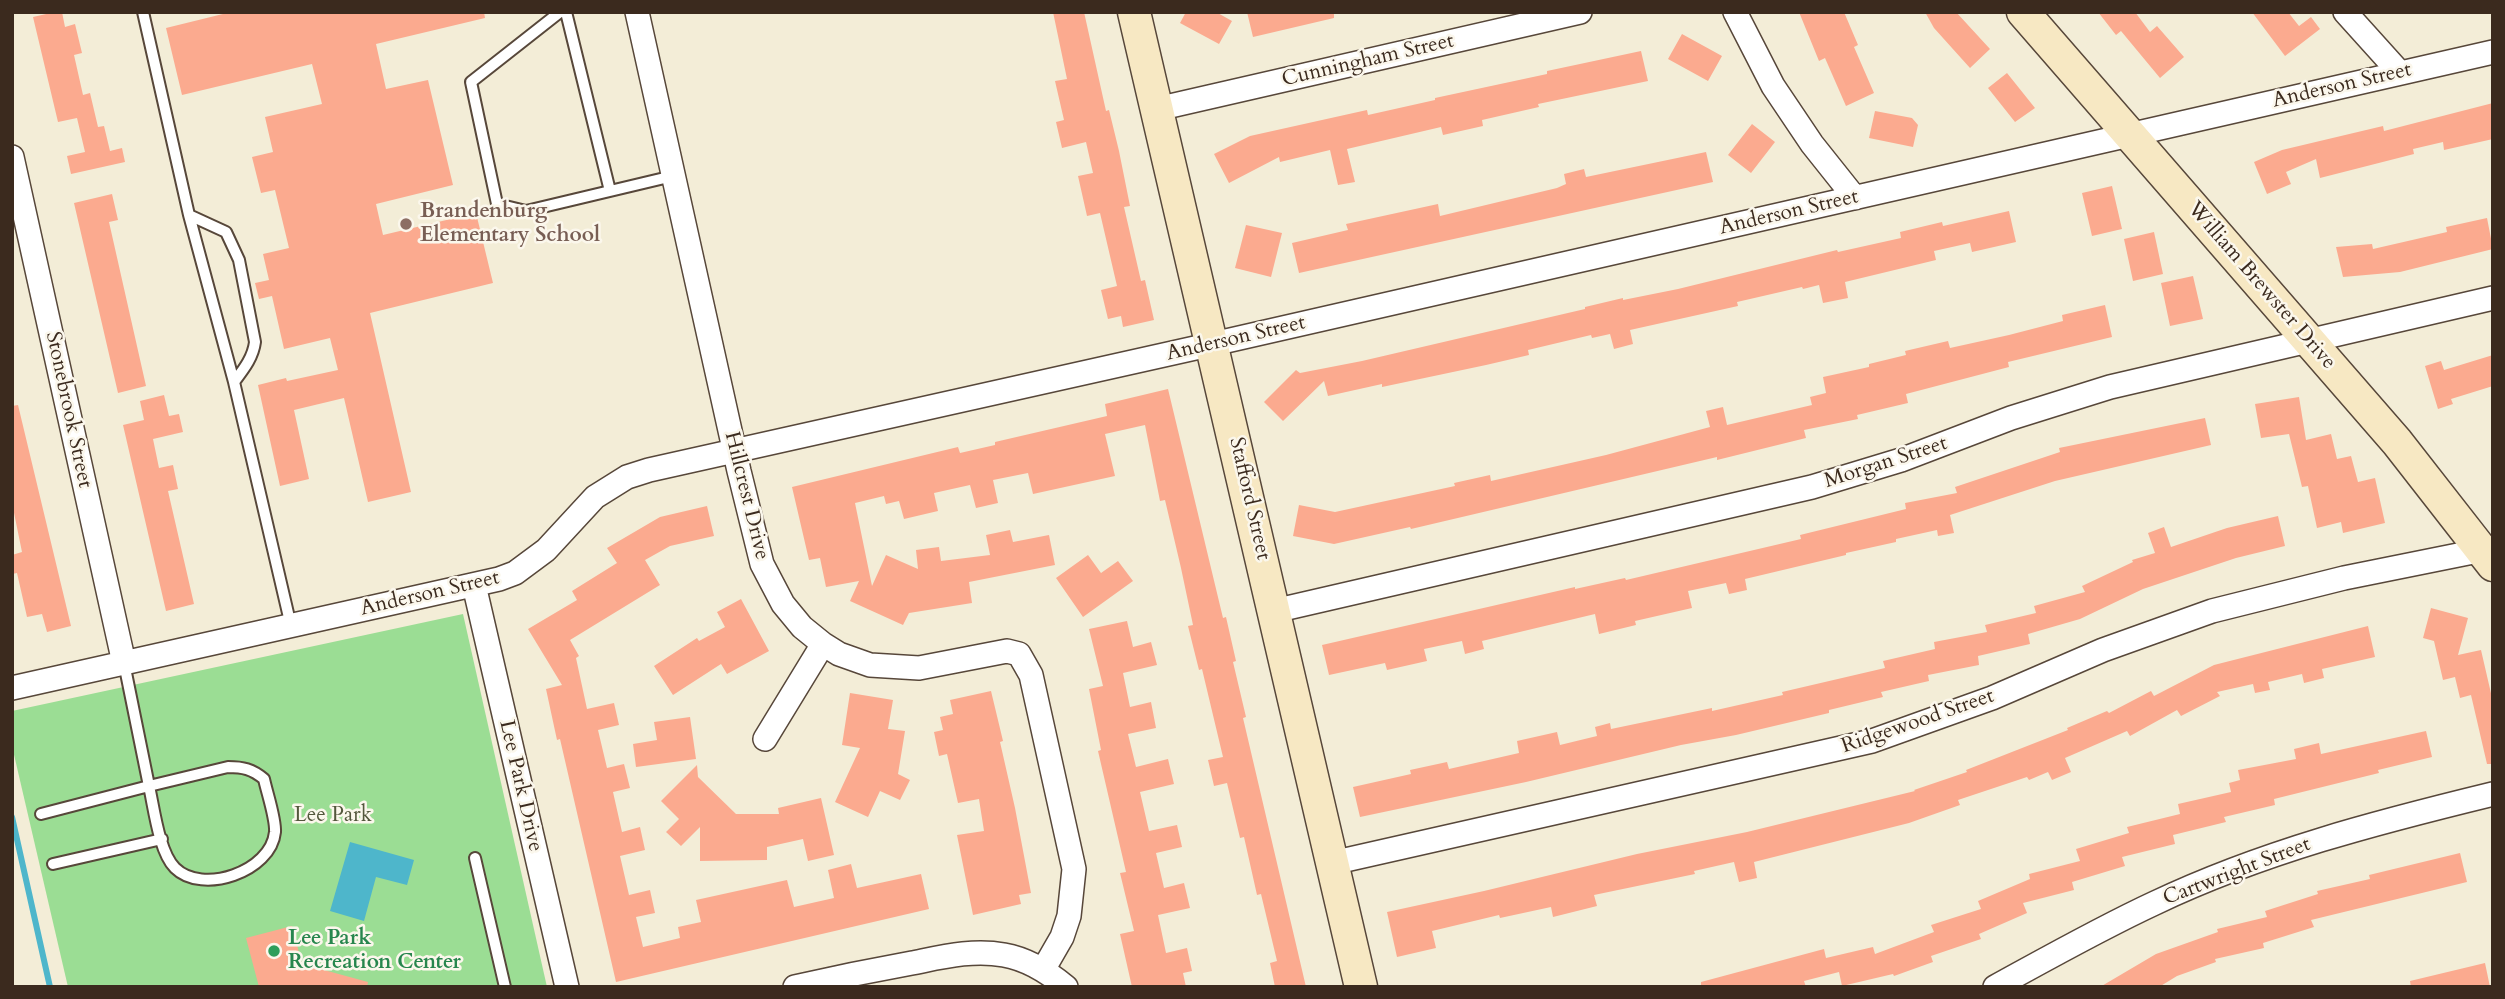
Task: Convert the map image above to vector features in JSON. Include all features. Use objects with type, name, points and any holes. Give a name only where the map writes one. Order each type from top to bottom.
[{"type":"street","name":"Hillcrest Drive","points":[[637,12],[734,451],[762,564],[783,604],[802,627],[823,645],[870,665],[919,668],[1007,651],[1019,654],[1031,675],[1074,869],[1069,916],[1062,937],[1043,970]]},
{"type":"street","name":"Stafford Street","points":[[1134,12],[1361,987]]},
{"type":"street","name":"Cunningham Street","points":[[1157,109],[1580,12]]},
{"type":"street","points":[[1735,12],[1773,86],[1812,144],[1855,198]]},
{"type":"street","name":"William Brewster Drive","points":[[2022,12],[2397,442],[2489,554]]},
{"type":"street","points":[[2345,12],[2400,73]]},
{"type":"street","name":"Anderson Street","points":[[12,688],[499,579],[514,573],[546,550],[595,497],[628,477],[649,470],[2493,52]]},
{"type":"street","name":"Stonebrook Street","points":[[12,157],[124,663]]},
{"type":"street","name":"Morgan Street","points":[[1274,611],[1812,487],[1901,460],[2011,418],[2110,387],[2493,298]]},
{"type":"street","name":"Ridgewood Street","points":[[1332,863],[1872,741],[1992,698],[2103,650],[2212,611],[2344,578],[2489,554]]},
{"type":"street","name":"Lee Park Drive","points":[[474,585],[566,987]]},
{"type":"street","points":[[765,739],[823,645]]},
{"type":"street","name":"Cartwright Street","points":[[1995,987],[2155,903],[2231,871],[2328,837],[2493,794]]},
{"type":"street","points":[[795,987],[957,954],[1005,955],[1043,970],[1066,987]]},
{"type":"lane","points":[[144,12],[189,215],[234,382],[291,626]]},
{"type":"lane","points":[[560,12],[471,82],[498,204],[526,211],[673,176]]},
{"type":"lane","points":[[566,12],[611,191]]},
{"type":"lane","points":[[189,215],[226,232],[239,260],[255,342],[254,351],[234,382]]},
{"type":"lane","points":[[41,814],[149,786],[228,767],[241,767],[264,779],[275,831],[269,848],[259,863],[247,871],[209,879],[189,877],[175,869],[166,856],[149,786],[124,663]]},
{"type":"lane","points":[[53,864],[162,839]]},
{"type":"lane","points":[[475,858],[505,987]]},
{"type":"green space","name":"Lee Park","points":[[463,614],[547,987],[68,987],[12,746],[12,711]]},
{"type":"water","points":[[350,842],[414,860],[407,885],[376,877],[364,921],[330,911]]},
{"type":"building","points":[[62,12],[65,27],[75,24],[82,53],[74,55],[83,95],[90,93],[98,127],[104,126],[110,151],[122,148],[125,162],[71,174],[67,156],[85,152],[77,118],[58,122],[33,17]]},
{"type":"building","points":[[231,12],[484,12],[485,18],[376,44],[386,89],[428,80],[453,185],[376,204],[383,235],[476,213],[493,283],[370,313],[411,492],[368,502],[344,398],[294,410],[309,479],[280,486],[258,385],[338,370],[330,338],[284,349],[272,296],[259,299],[255,283],[269,280],[263,254],[289,248],[275,190],[261,193],[252,157],[273,152],[265,117],[322,104],[312,64],[182,95],[166,28]]},
{"type":"building","points":[[1053,12],[1084,12],[1106,111],[1109,110],[1119,151],[1130,206],[1124,207],[1141,281],[1145,280],[1154,320],[1123,327],[1121,316],[1108,319],[1101,290],[1117,286],[1100,213],[1087,216],[1078,176],[1093,173],[1086,142],[1062,148],[1056,122],[1064,120],[1055,81],[1067,79]]},
{"type":"building","points":[[1186,12],[1216,12],[1232,21],[1219,44],[1180,23]]},
{"type":"building","points":[[1247,12],[1334,12],[1334,18],[1253,37]]},
{"type":"building","points":[[1799,12],[1844,12],[1858,45],[1854,47],[1874,93],[1846,106],[1825,58],[1819,61]]},
{"type":"building","points":[[1925,12],[1956,12],[1990,49],[1970,68],[1934,28]]},
{"type":"building","points":[[2098,12],[2135,12],[2150,32],[2157,26],[2184,57],[2160,78],[2121,31],[2116,35]]},
{"type":"building","points":[[2252,12],[2288,12],[2299,26],[2311,17],[2320,29],[2285,56]]},
{"type":"building","points":[[1682,34],[1722,56],[1708,81],[1668,59]]},
{"type":"building","points":[[1641,51],[1648,81],[1538,104],[1539,107],[1482,120],[1483,126],[1443,135],[1441,127],[1347,149],[1355,182],[1338,185],[1330,150],[1280,162],[1279,157],[1229,183],[1214,154],[1250,136],[1367,110],[1368,115]]},
{"type":"building","points":[[2007,73],[2035,108],[2015,122],[1988,88]]},
{"type":"building","points":[[2493,103],[2493,139],[2444,150],[2443,142],[2413,149],[2414,154],[2320,178],[2316,159],[2286,172],[2291,184],[2267,194],[2254,162],[2282,150],[2383,126],[2384,131]]},
{"type":"building","points":[[1875,111],[1912,118],[1918,125],[1913,147],[1869,138]]},
{"type":"building","points":[[1752,124],[1775,142],[1751,173],[1728,155]]},
{"type":"building","points":[[1706,152],[1713,182],[1299,273],[1292,243],[1348,230],[1346,224],[1438,204],[1440,216],[1557,188],[1566,184],[1564,174],[1584,169],[1586,177]]},
{"type":"building","points":[[2112,186],[2122,229],[2092,236],[2082,193]]},
{"type":"building","points":[[112,194],[118,220],[109,222],[146,386],[118,393],[74,203]]},
{"type":"building","points":[[2009,211],[2016,242],[1972,252],[1970,243],[1934,251],[1936,260],[1845,282],[1848,298],[1823,303],[1819,285],[1803,289],[1802,287],[1737,302],[1738,306],[1630,330],[1633,344],[1614,349],[1610,334],[1592,338],[1591,335],[1528,350],[1529,355],[1382,387],[1382,384],[1328,396],[1324,381],[1283,421],[1264,402],[1296,370],[1300,373],[1362,361],[1623,298],[1678,289],[1837,250],[1838,252],[1901,238],[1900,232],[1942,222],[1943,226]]},
{"type":"building","points":[[2487,218],[2493,249],[2400,272],[2343,277],[2336,247],[2372,244],[2373,249],[2447,232],[2446,227]]},
{"type":"building","points":[[1246,225],[1282,233],[1271,277],[1235,268]]},
{"type":"building","points":[[2154,232],[2163,274],[2133,281],[2124,239]]},
{"type":"building","points":[[2193,276],[2203,319],[2170,326],[2161,283]]},
{"type":"building","points":[[2105,305],[2112,337],[2008,362],[2009,367],[1906,394],[1908,403],[1857,415],[1858,419],[1804,430],[1806,438],[1411,529],[1410,527],[1334,544],[1293,536],[1299,505],[1335,512],[1455,486],[1454,483],[1490,475],[1491,481],[1606,455],[1710,427],[1706,411],[1723,407],[1727,425],[1812,405],[1810,397],[1826,393],[1823,377],[1869,367],[1869,364],[1906,355],[1905,351],[1948,341],[1950,348],[2009,335],[2063,321],[2062,315]]},
{"type":"building","points":[[2493,355],[2493,386],[2451,399],[2453,404],[2438,409],[2425,366],[2441,361],[2444,370]]},
{"type":"building","points":[[1168,389],[1223,618],[1226,617],[1246,717],[1243,718],[1306,987],[1275,987],[1270,963],[1277,961],[1261,894],[1257,895],[1244,837],[1240,838],[1227,783],[1214,786],[1208,760],[1223,757],[1202,669],[1199,670],[1188,626],[1193,625],[1181,568],[1165,500],[1160,501],[1145,425],[1105,434],[1115,476],[1033,494],[1028,473],[993,480],[998,503],[976,508],[970,485],[934,493],[938,511],[904,519],[899,501],[886,504],[884,496],[855,503],[872,586],[886,555],[918,569],[916,550],[939,547],[941,561],[990,555],[986,535],[1010,530],[1013,542],[1049,535],[1055,565],[969,582],[972,603],[909,613],[903,625],[850,601],[859,581],[826,587],[820,558],[809,560],[792,487],[958,447],[960,453],[995,445],[995,442],[1107,416],[1105,404]]},
{"type":"building","points":[[164,395],[169,416],[179,414],[183,432],[153,439],[159,468],[173,465],[178,489],[168,491],[194,604],[166,611],[123,425],[144,420],[140,401]]},
{"type":"building","points":[[2299,397],[2306,440],[2331,434],[2337,459],[2351,456],[2358,482],[2375,478],[2385,523],[2343,533],[2341,522],[2317,528],[2308,486],[2302,487],[2289,434],[2261,438],[2255,404]]},
{"type":"building","points":[[18,405],[71,626],[47,632],[42,614],[27,617],[17,573],[12,574],[12,555],[22,552],[12,503],[12,406]]},
{"type":"building","points":[[2205,418],[2211,445],[2055,481],[1950,515],[1954,533],[1938,536],[1937,530],[1896,539],[1896,542],[1745,579],[1747,590],[1729,594],[1726,583],[1688,591],[1692,608],[1635,621],[1636,625],[1599,634],[1595,614],[1482,641],[1484,649],[1465,654],[1462,641],[1424,649],[1427,661],[1387,670],[1385,663],[1329,675],[1322,645],[1575,587],[1625,578],[1626,580],[1801,539],[1800,535],[1906,509],[1905,503],[1957,493],[1955,487],[2060,452],[2059,448]]},
{"type":"building","points":[[707,506],[714,536],[670,546],[645,560],[660,585],[570,640],[579,656],[576,658],[587,709],[614,703],[619,725],[598,730],[607,768],[624,764],[630,788],[613,792],[622,832],[640,827],[645,850],[620,856],[629,895],[650,890],[655,913],[636,917],[643,947],[680,938],[678,927],[701,922],[696,900],[787,880],[794,907],[834,898],[828,870],[851,864],[857,888],[921,874],[929,909],[616,982],[546,689],[562,685],[528,629],[577,600],[572,591],[617,563],[607,548],[660,517]]},
{"type":"building","points":[[2278,516],[2285,546],[2236,558],[2143,589],[2080,619],[2028,634],[2030,644],[1978,656],[1979,665],[1928,675],[1929,681],[1881,692],[1883,697],[1736,735],[1360,817],[1353,787],[1411,774],[1410,770],[1447,762],[1449,769],[1519,753],[1517,741],[1557,732],[1560,745],[1597,736],[1595,727],[1610,723],[1611,729],[1712,708],[1712,711],[1885,668],[1883,661],[1935,649],[1934,642],[1987,632],[1985,625],[2036,613],[2034,606],[2085,592],[2082,586],[2133,562],[2132,560],[2155,553],[2148,533],[2164,527],[2171,547],[2227,528]]},
{"type":"building","points":[[1088,555],[1101,573],[1118,561],[1133,581],[1083,617],[1056,578]]},
{"type":"building","points":[[741,599],[769,651],[727,674],[721,664],[673,695],[654,666],[697,638],[699,641],[725,627],[717,612]]},
{"type":"building","points":[[2431,608],[2468,618],[2458,655],[2481,650],[2493,702],[2493,764],[2487,764],[2471,695],[2460,698],[2455,677],[2443,680],[2434,641],[2423,638]]},
{"type":"building","points":[[1127,621],[1133,647],[1151,642],[1157,665],[1123,673],[1130,707],[1151,702],[1156,728],[1128,734],[1136,767],[1168,759],[1174,784],[1140,792],[1149,831],[1177,825],[1182,847],[1156,853],[1164,888],[1184,883],[1190,908],[1158,915],[1166,953],[1187,948],[1192,971],[1183,973],[1186,987],[1132,987],[1120,934],[1134,931],[1120,873],[1126,872],[1098,751],[1101,750],[1089,689],[1103,686],[1089,629]]},
{"type":"building","points":[[2368,626],[2375,657],[2322,669],[2324,678],[2304,683],[2302,674],[2268,682],[2270,690],[2255,693],[2253,684],[2217,692],[2220,696],[2181,716],[2177,710],[2130,736],[2127,731],[2065,758],[2071,772],[2052,780],[2048,772],[2029,780],[2027,777],[1958,800],[1960,805],[1909,823],[1754,862],[1757,878],[1739,882],[1734,862],[1694,871],[1695,874],[1594,895],[1597,906],[1553,917],[1551,907],[1500,918],[1499,915],[1432,931],[1436,948],[1397,957],[1387,912],[1637,854],[1747,832],[1915,791],[2068,730],[2067,728],[2107,711],[2109,713],[2151,691],[2154,696],[2214,665]]},
{"type":"building","points":[[991,691],[1031,893],[1019,895],[1021,904],[973,915],[957,835],[984,831],[979,799],[958,803],[947,754],[939,756],[934,732],[943,730],[940,717],[953,714],[950,700]]},
{"type":"building","points":[[850,693],[893,700],[888,729],[905,731],[898,774],[910,780],[900,800],[880,791],[868,817],[835,802],[860,748],[842,745]]},
{"type":"building","points":[[690,717],[696,759],[636,767],[633,744],[657,740],[654,722]]},
{"type":"building","points":[[2426,731],[2432,757],[2274,799],[2275,805],[2224,817],[2226,822],[2173,835],[2175,844],[2122,857],[2125,866],[2072,882],[2074,890],[2023,903],[2027,913],[1979,934],[1981,939],[1931,956],[1933,962],[1894,976],[1893,974],[1842,986],[1839,972],[1804,981],[1806,987],[1701,987],[1701,982],[1824,949],[1826,958],[1873,947],[1875,954],[1934,932],[1931,925],[1981,909],[1978,901],[2030,879],[2029,874],[2080,861],[2076,849],[2129,833],[2127,827],[2180,814],[2178,804],[2231,792],[2229,783],[2240,780],[2238,770],[2296,759],[2294,749],[2319,743],[2321,754]]},
{"type":"building","points":[[697,765],[698,777],[736,814],[779,814],[778,808],[821,798],[834,855],[808,861],[803,839],[767,847],[767,860],[700,861],[700,827],[681,846],[666,832],[679,819],[661,801]]},
{"type":"building","points":[[2460,853],[2467,882],[2311,920],[2314,927],[2263,943],[2264,948],[2215,959],[2216,962],[2177,976],[2159,987],[2100,987],[2156,954],[2218,932],[2217,929],[2267,917],[2265,911],[2318,894],[2317,891],[2370,879],[2369,875]]},
{"type":"building","name":"Lee Park Recreation Center","points":[[292,926],[302,964],[368,982],[367,987],[259,987],[246,938]]},
{"type":"building","points":[[2485,963],[2490,987],[2411,987],[2410,981]]},
{"type":"waterway","points":[[12,817],[50,987]]},
{"type":"place","name":"Brandenburg Elementary School","points":[[406,224]]},
{"type":"place","name":"Lee Park Recreation Center","points":[[274,951]]}]
